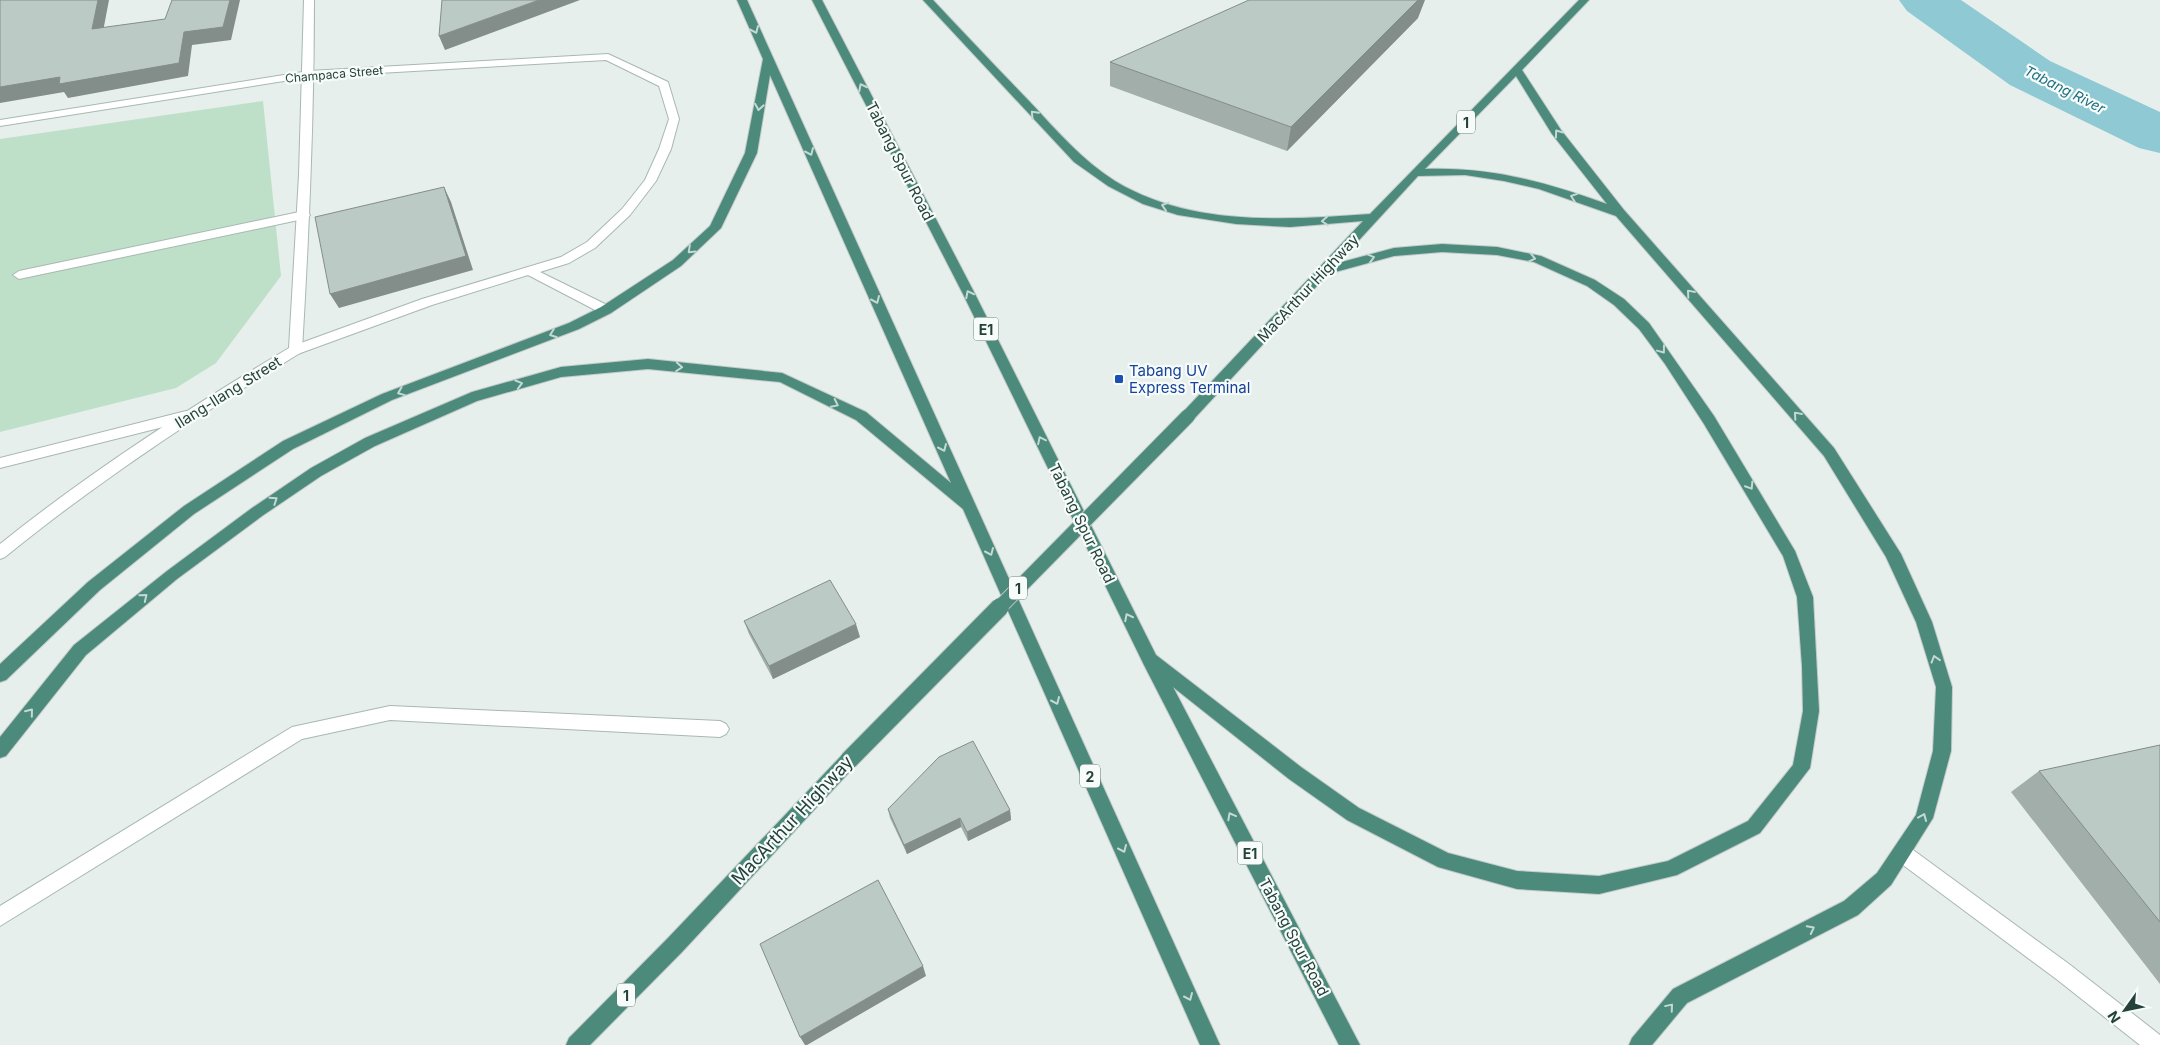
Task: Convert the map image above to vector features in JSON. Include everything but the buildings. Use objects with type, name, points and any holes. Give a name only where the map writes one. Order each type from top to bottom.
[{"type":"highway","points":[[742,0],[970,508]]},
{"type":"highway","name":"Tabang Spur Road","points":[[817,0],[969,294],[1150,660],[1350,1045]]},
{"type":"highway","points":[[928,0],[1078,160],[1112,184],[1147,201],[1182,212],[1236,220],[1290,223],[1374,217]]},
{"type":"highway","name":"MacArthur Highway","points":[[576,1045],[676,945],[848,760],[1188,416],[1415,173],[1584,0]]},
{"type":"highway","points":[[0,675],[94,586],[189,510],[288,446],[387,398],[574,326],[606,310],[677,263],[715,228],[751,153],[768,59]]},
{"type":"highway","points":[[1517,70],[1556,132],[1620,213],[1829,452],[1893,554],[1924,622],[1944,687],[1942,751],[1924,818],[1884,880],[1851,908],[1680,996],[1639,1045]]},
{"type":"highway","points":[[1415,173],[1464,172],[1502,177],[1565,194],[1620,213]]},
{"type":"highway","points":[[1150,660],[1295,773],[1353,814],[1445,861],[1517,880],[1599,885],[1670,868],[1754,828],[1801,768],[1811,711],[1805,597],[1790,555],[1709,420],[1644,326],[1619,302],[1582,278],[1537,258],[1497,251],[1442,248],[1394,252],[1324,271]]},
{"type":"highway","points":[[0,750],[80,650],[172,575],[316,472],[370,442],[472,398],[561,372],[648,364],[782,378],[861,416],[970,508]]},
{"type":"highway","name":"2","points":[[970,508],[1210,1045]]},
{"type":"street","name":"Ilang-Ilang Street","points":[[0,553],[41,518],[186,416],[295,350],[304,215],[309,74],[309,0]]},
{"type":"street","name":"Champaca Street","points":[[0,123],[309,74],[608,57],[664,84],[674,119],[665,149],[650,181],[626,212],[591,245],[565,260],[427,302],[295,350]]},
{"type":"street","points":[[19,274],[304,215]]},
{"type":"street","points":[[529,271],[606,310]]},
{"type":"street","points":[[0,463],[186,416]]},
{"type":"street","points":[[0,917],[298,732],[390,713],[720,729]]},
{"type":"street","points":[[1902,853],[2062,971],[2156,1045]]},
{"type":"green space","points":[[263,101],[281,276],[216,363],[176,388],[0,432],[0,139]]},
{"type":"waterway","name":"Tabang River","points":[[1926,0],[2030,73],[2160,135]]},
{"type":"place","name":"Tabang UV Express Terminal","points":[[1119,379]]}]
